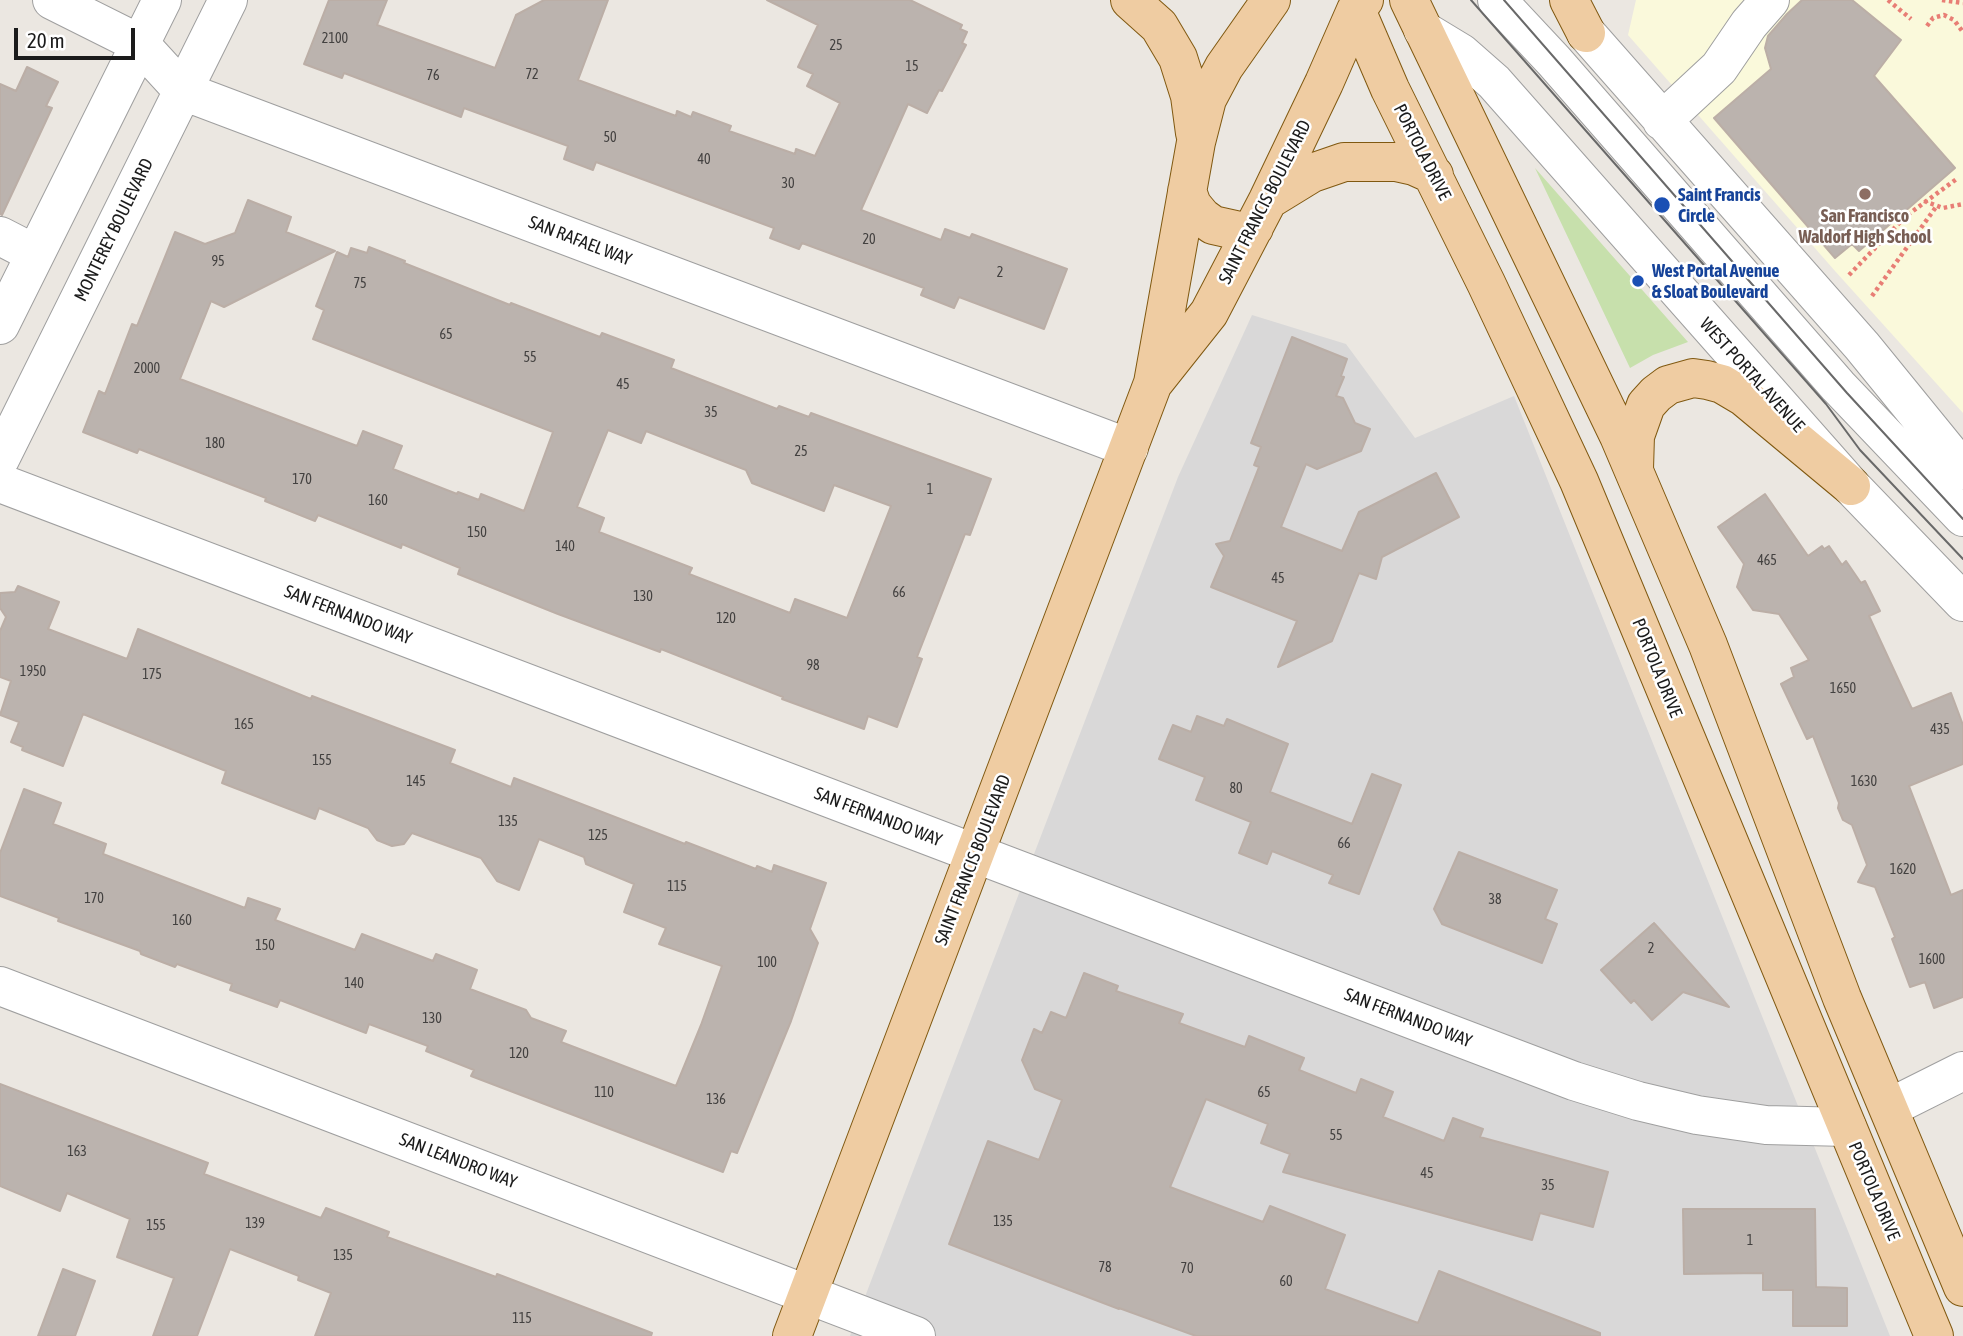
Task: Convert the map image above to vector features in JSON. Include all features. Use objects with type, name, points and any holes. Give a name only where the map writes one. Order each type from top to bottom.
[{"type":"main road","points":[[1130,0],[1159,26],[1178,58],[1190,96],[1196,142]]},
{"type":"main road","name":"SAINT FRANCIS BOULEVARD","points":[[792,1336],[1153,383],[1196,142],[1207,99],[1215,82],[1271,0]]},
{"type":"main road","points":[[1569,0],[1586,33]]},
{"type":"main road","points":[[1354,3],[1416,15],[1605,404],[1731,704],[1842,998],[1963,1287]]},
{"type":"main road","name":"SAINT FRANCIS BOULEVARD","points":[[1153,383],[1209,313],[1261,214],[1324,83],[1354,3]]},
{"type":"main road","name":"PORTOLA DRIVE","points":[[1354,3],[1390,89],[1434,175],[1579,481],[1934,1336]]},
{"type":"main road","points":[[1187,191],[1192,205],[1202,217],[1213,225],[1240,231],[1312,173],[1344,162],[1396,162],[1434,175]]},
{"type":"main road","points":[[1634,471],[1635,436],[1646,405],[1668,385],[1693,379],[1707,380],[1733,389],[1851,486]]},
{"type":"street","name":"SAN RAFAEL WAY","points":[[52,0],[140,44],[183,91],[1129,448]]},
{"type":"street","points":[[0,325],[162,0]]},
{"type":"street","name":"MONTEREY BOULEVARD","points":[[0,459],[228,0]]},
{"type":"street","points":[[1497,0],[1554,61],[1838,386],[1963,517]]},
{"type":"street","points":[[1662,121],[1719,68],[1749,24],[1770,0]]},
{"type":"street","name":"WEST PORTAL AVENUE","points":[[1416,15],[1494,82],[1851,486],[1963,602]]},
{"type":"street","points":[[1586,33],[1862,346],[1963,470]]},
{"type":"street","points":[[0,236],[35,254]]},
{"type":"street","name":"SAN FERNANDO WAY","points":[[0,483],[1574,1081],[1637,1101],[1696,1115],[1766,1125],[1847,1127]]},
{"type":"street","name":"SAN LEANDRO WAY","points":[[0,986],[916,1336]]},
{"type":"street","points":[[1889,1108],[1963,1071]]},
{"type":"path","points":[[1888,0],[1911,19]]},
{"type":"path","points":[[1942,0],[1963,3]]},
{"type":"path","points":[[1927,26],[1933,18],[1944,15],[1958,23],[1963,32]]},
{"type":"path","points":[[1841,283],[1906,216],[1958,178]]},
{"type":"path","points":[[1924,201],[1936,207],[1963,204]]},
{"type":"path","points":[[1871,297],[1936,207]]},
{"type":"shaded area","name":"San Francisco Waldorf High School","points":[[1636,0],[1963,0],[1963,413],[1628,35]]},
{"type":"shaded area","points":[[1252,315],[1346,344],[1415,438],[1514,396],[1890,1336],[850,1336],[1178,477]]},
{"type":"green space","points":[[1535,168],[1688,342],[1653,355],[1630,368]]},
{"type":"building","points":[[329,0],[387,0],[377,25],[495,68],[516,15],[544,0],[608,0],[578,80],[676,116],[677,111],[691,117],[693,112],[731,126],[729,131],[795,154],[796,149],[815,156],[840,103],[807,86],[813,74],[798,67],[818,25],[767,0],[910,0],[962,25],[960,29],[967,32],[962,43],[966,45],[927,113],[908,104],[861,210],[941,240],[945,229],[970,238],[972,234],[1067,269],[1044,329],[959,297],[954,308],[921,295],[924,288],[802,243],[799,249],[770,238],[774,228],[596,162],[593,170],[564,159],[568,146],[464,108],[461,117],[344,73],[342,78],[304,64]]},
{"type":"building","points":[[1802,0],[1852,0],[1901,40],[1874,76],[1955,168],[1859,251],[1852,244],[1835,258],[1714,118],[1771,69],[1765,48],[1768,36]]},
{"type":"building","points":[[27,67],[58,82],[46,106],[52,108],[2,215],[0,84],[16,91]]},
{"type":"building","points":[[248,200],[291,217],[286,232],[335,251],[224,307],[211,301],[180,379],[357,446],[363,431],[402,446],[393,469],[457,494],[458,492],[479,500],[481,494],[524,511],[553,432],[313,339],[324,310],[316,306],[337,252],[348,257],[351,248],[367,253],[369,247],[510,305],[511,303],[600,337],[602,333],[674,360],[671,368],[777,409],[779,406],[809,417],[811,413],[991,479],[970,535],[965,534],[917,657],[922,659],[897,727],[868,716],[864,729],[782,699],[783,697],[661,649],[660,652],[458,574],[460,568],[402,544],[401,548],[318,515],[315,521],[265,501],[266,498],[139,449],[137,453],[83,432],[99,391],[105,394],[132,324],[137,326],[175,232],[205,244],[235,233]],"holes":[[[608,430],[641,443],[646,431],[746,470],[752,483],[824,511],[834,485],[891,506],[847,618],[795,599],[790,613],[689,574],[692,568],[599,532],[604,518],[577,507]]]},
{"type":"building","points":[[1292,337],[1347,359],[1341,376],[1344,377],[1336,396],[1343,398],[1355,423],[1370,429],[1361,451],[1317,469],[1306,464],[1281,527],[1342,551],[1359,512],[1436,473],[1459,517],[1382,557],[1376,579],[1359,573],[1332,641],[1278,667],[1297,621],[1211,587],[1224,556],[1216,544],[1230,541],[1259,467],[1254,465],[1261,447],[1251,443]]},
{"type":"building","points":[[1765,494],[1808,556],[1822,546],[1824,549],[1829,546],[1842,565],[1846,561],[1861,583],[1865,581],[1880,611],[1869,616],[1912,709],[1951,693],[1963,725],[1963,764],[1909,786],[1951,895],[1963,890],[1963,997],[1934,1008],[1925,982],[1910,987],[1892,939],[1895,937],[1875,887],[1858,882],[1867,865],[1852,825],[1843,820],[1813,736],[1807,739],[1781,684],[1794,677],[1791,668],[1809,660],[1779,614],[1753,610],[1737,587],[1744,564],[1718,527]]},
{"type":"building","points":[[18,586],[59,602],[48,629],[127,659],[138,629],[311,699],[312,696],[455,750],[450,763],[511,787],[514,778],[756,869],[757,866],[772,872],[774,865],[826,883],[810,929],[818,943],[791,1021],[737,1153],[731,1151],[723,1172],[471,1076],[474,1070],[426,1051],[428,1046],[369,1024],[366,1033],[280,1000],[277,1007],[230,990],[232,984],[177,964],[175,967],[0,896],[0,853],[24,789],[61,803],[53,824],[106,844],[103,854],[245,908],[248,898],[280,909],[275,920],[355,950],[362,934],[433,961],[436,954],[477,970],[470,989],[526,1010],[531,1018],[566,1031],[561,1042],[676,1086],[722,966],[659,944],[666,928],[624,912],[634,884],[586,864],[584,857],[539,839],[519,890],[497,881],[481,858],[412,833],[404,844],[392,846],[377,840],[368,828],[319,808],[315,819],[222,783],[226,771],[83,714],[63,766],[22,750],[23,747],[11,742],[19,722],[0,715],[11,681],[0,677],[0,631],[6,617],[0,608],[0,593],[15,592]]},
{"type":"building","points":[[1197,716],[1224,726],[1227,719],[1288,744],[1270,792],[1352,824],[1372,774],[1401,785],[1359,894],[1329,883],[1333,875],[1272,851],[1267,864],[1239,853],[1251,822],[1196,800],[1205,777],[1159,759],[1173,725],[1191,732]]},
{"type":"building","points":[[1459,852],[1557,890],[1545,919],[1557,924],[1542,963],[1442,924],[1434,909]]},
{"type":"building","points":[[1654,923],[1729,1007],[1683,992],[1652,1020],[1634,1000],[1631,1003],[1601,970]]},
{"type":"building","points":[[1084,973],[1118,986],[1116,991],[1183,1014],[1179,1023],[1245,1047],[1249,1036],[1304,1058],[1299,1070],[1356,1093],[1361,1079],[1393,1092],[1383,1117],[1444,1141],[1453,1118],[1483,1129],[1480,1137],[1608,1172],[1593,1227],[1540,1213],[1532,1240],[1283,1172],[1290,1154],[1261,1143],[1268,1124],[1206,1099],[1170,1187],[1263,1222],[1270,1206],[1345,1235],[1325,1289],[1418,1323],[1439,1271],[1600,1333],[1600,1336],[1196,1336],[949,1244],[988,1141],[1039,1160],[1062,1100],[1035,1089],[1022,1060],[1034,1029],[1042,1033],[1051,1012],[1066,1018]]},
{"type":"building","points":[[0,1084],[208,1163],[204,1174],[321,1218],[326,1208],[389,1232],[387,1237],[496,1277],[497,1274],[652,1333],[651,1336],[315,1336],[331,1293],[298,1280],[299,1276],[230,1249],[197,1336],[153,1336],[174,1278],[117,1257],[130,1219],[67,1193],[60,1211],[0,1186]]},
{"type":"building","points":[[1683,1209],[1815,1209],[1816,1287],[1847,1288],[1847,1326],[1793,1326],[1793,1290],[1763,1290],[1763,1273],[1684,1274]]},
{"type":"building","points":[[63,1269],[95,1281],[75,1336],[38,1336]]},
{"type":"tram line","points":[[1471,0],[1826,404],[1860,450],[1963,559]]},
{"type":"tram line","points":[[1504,0],[1847,393],[1963,519]]},
{"type":"place","name":"San Francisco Waldorf High School","points":[[1865,194]]},
{"type":"place","name":"Saint Francis Circle","points":[[1662,205]]},
{"type":"place","name":"West Portal Avenue & Sloat Boulevard","points":[[1638,281]]}]
